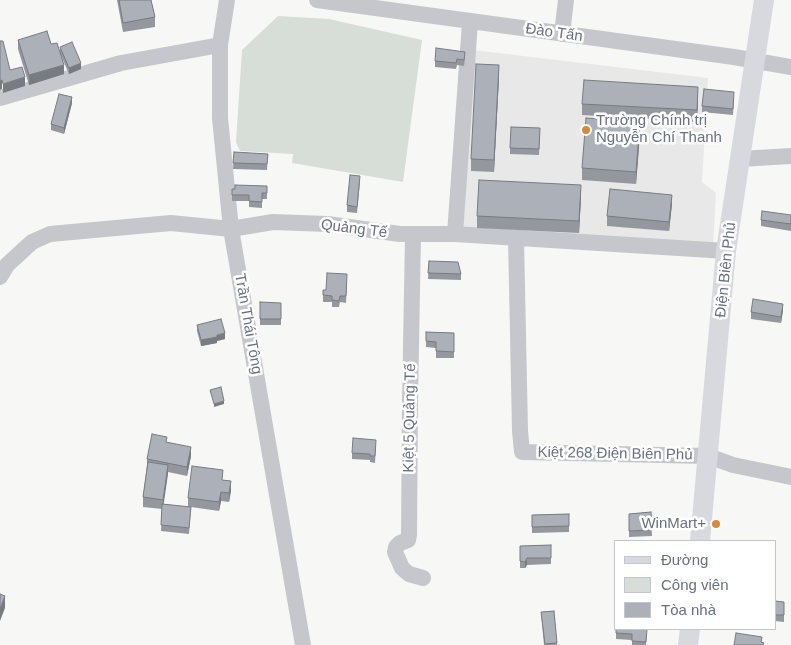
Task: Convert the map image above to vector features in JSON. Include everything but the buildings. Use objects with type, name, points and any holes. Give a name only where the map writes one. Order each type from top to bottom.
[{"type":"main road","name":"Điện Biên Phủ","points":[[700,540],[726,251],[764,0]]},
{"type":"main road","points":[[688,645],[690,630]]},
{"type":"street","name":"Trần Thái Tông","points":[[227,0],[220,45],[220,118],[231,228],[303,645]]},
{"type":"street","name":"Đào Tấn","points":[[317,0],[791,67]]},
{"type":"street","points":[[562,34],[566,0]]},
{"type":"street","points":[[454,234],[470,22]]},
{"type":"street","points":[[0,98],[121,63],[220,45]]},
{"type":"street","points":[[740,159],[791,156]]},
{"type":"street","name":"Quảng Tế","points":[[0,278],[8,265],[32,242],[50,234],[171,223],[231,228],[272,222],[327,224],[414,235],[454,234],[726,251]]},
{"type":"street","name":"Kiệt 5 Quảng Tế","points":[[414,235],[409,535],[408,540],[400,543],[396,547],[395,552],[402,568],[409,574],[423,578]]},
{"type":"street","name":"Kiệt 268 Điện Biên Phủ","points":[[516,239],[522,452],[708,456],[733,465],[791,477]]},
{"type":"shaded area","name":"Trường Chính trị Nguyễn Chí Thanh","points":[[473,50],[708,78],[702,182],[716,193],[713,244],[461,230]]},
{"type":"green space","points":[[278,16],[329,19],[422,40],[403,182],[292,163],[293,154],[240,151],[236,142],[242,50]]},
{"type":"place","name":"Trường Chính trị Nguyễn Chí Thanh","points":[[586,130]]},
{"type":"place","name":"WinMart+","points":[[716,524]]}]
